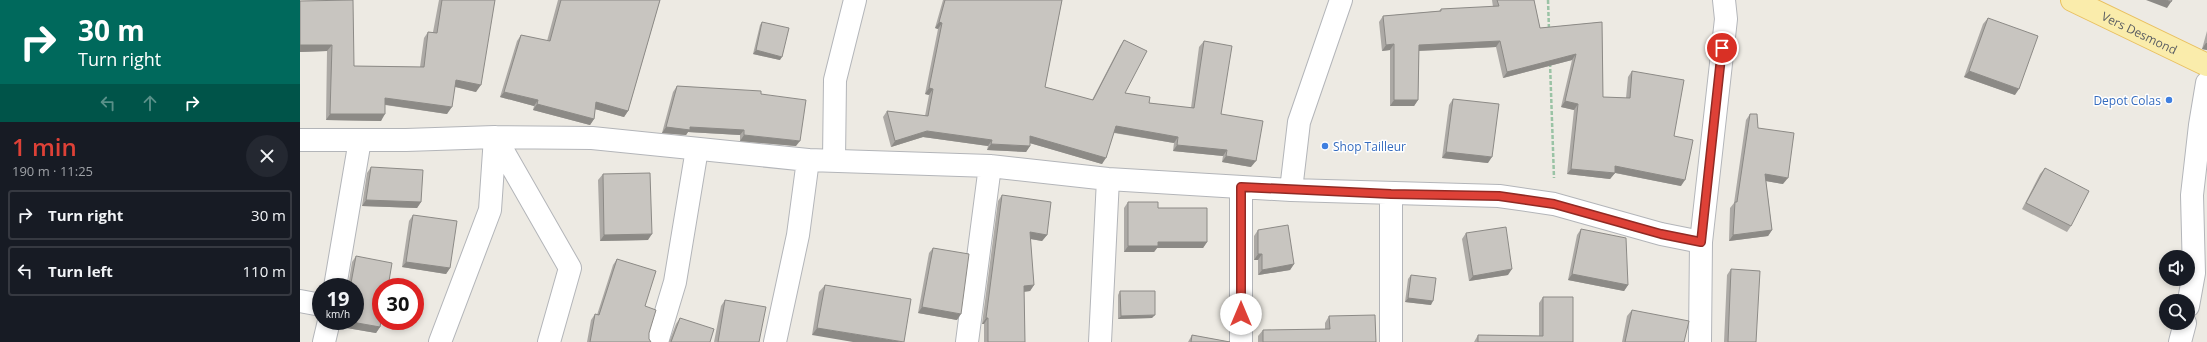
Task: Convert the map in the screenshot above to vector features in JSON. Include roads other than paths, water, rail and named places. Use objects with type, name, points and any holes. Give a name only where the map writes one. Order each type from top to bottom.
[{"type":"main road","name":"Vers Desmond","points":[[2072,0],[2207,65]]},
{"type":"street","points":[[834,160],[834,80],[855,0]]},
{"type":"street","points":[[1291,190],[1299,122],[1341,0]]},
{"type":"street","points":[[1700,342],[1701,242],[1726,19],[1724,0]]},
{"type":"street","points":[[2190,294],[2194,273],[2192,195],[2200,125],[2207,83]]},
{"type":"street","points":[[300,140],[495,137],[592,138],[808,160],[990,166],[1108,179],[1291,190],[1499,196],[1554,204],[1661,234],[1701,242]]},
{"type":"street","points":[[440,342],[490,210],[495,137]]},
{"type":"street","points":[[495,137],[570,268],[549,342]]},
{"type":"street","points":[[337,278],[360,140]]},
{"type":"street","points":[[657,342],[676,282],[697,149]]},
{"type":"street","points":[[775,342],[798,235],[808,160]]},
{"type":"street","points":[[968,342],[990,166]]},
{"type":"street","points":[[1100,342],[1108,179]]},
{"type":"street","points":[[1241,187],[1241,342]]},
{"type":"street","points":[[1391,194],[1391,342]]},
{"type":"street","points":[[300,301],[312,303]]},
{"type":"street","points":[[324,342],[327,330]]},
{"type":"street","points":[[2180,342],[2183,330]]},
{"type":"place","name":"Depot Colas","points":[[2169,100]]},
{"type":"place","name":"Shop Tailleur","points":[[1325,146]]}]
